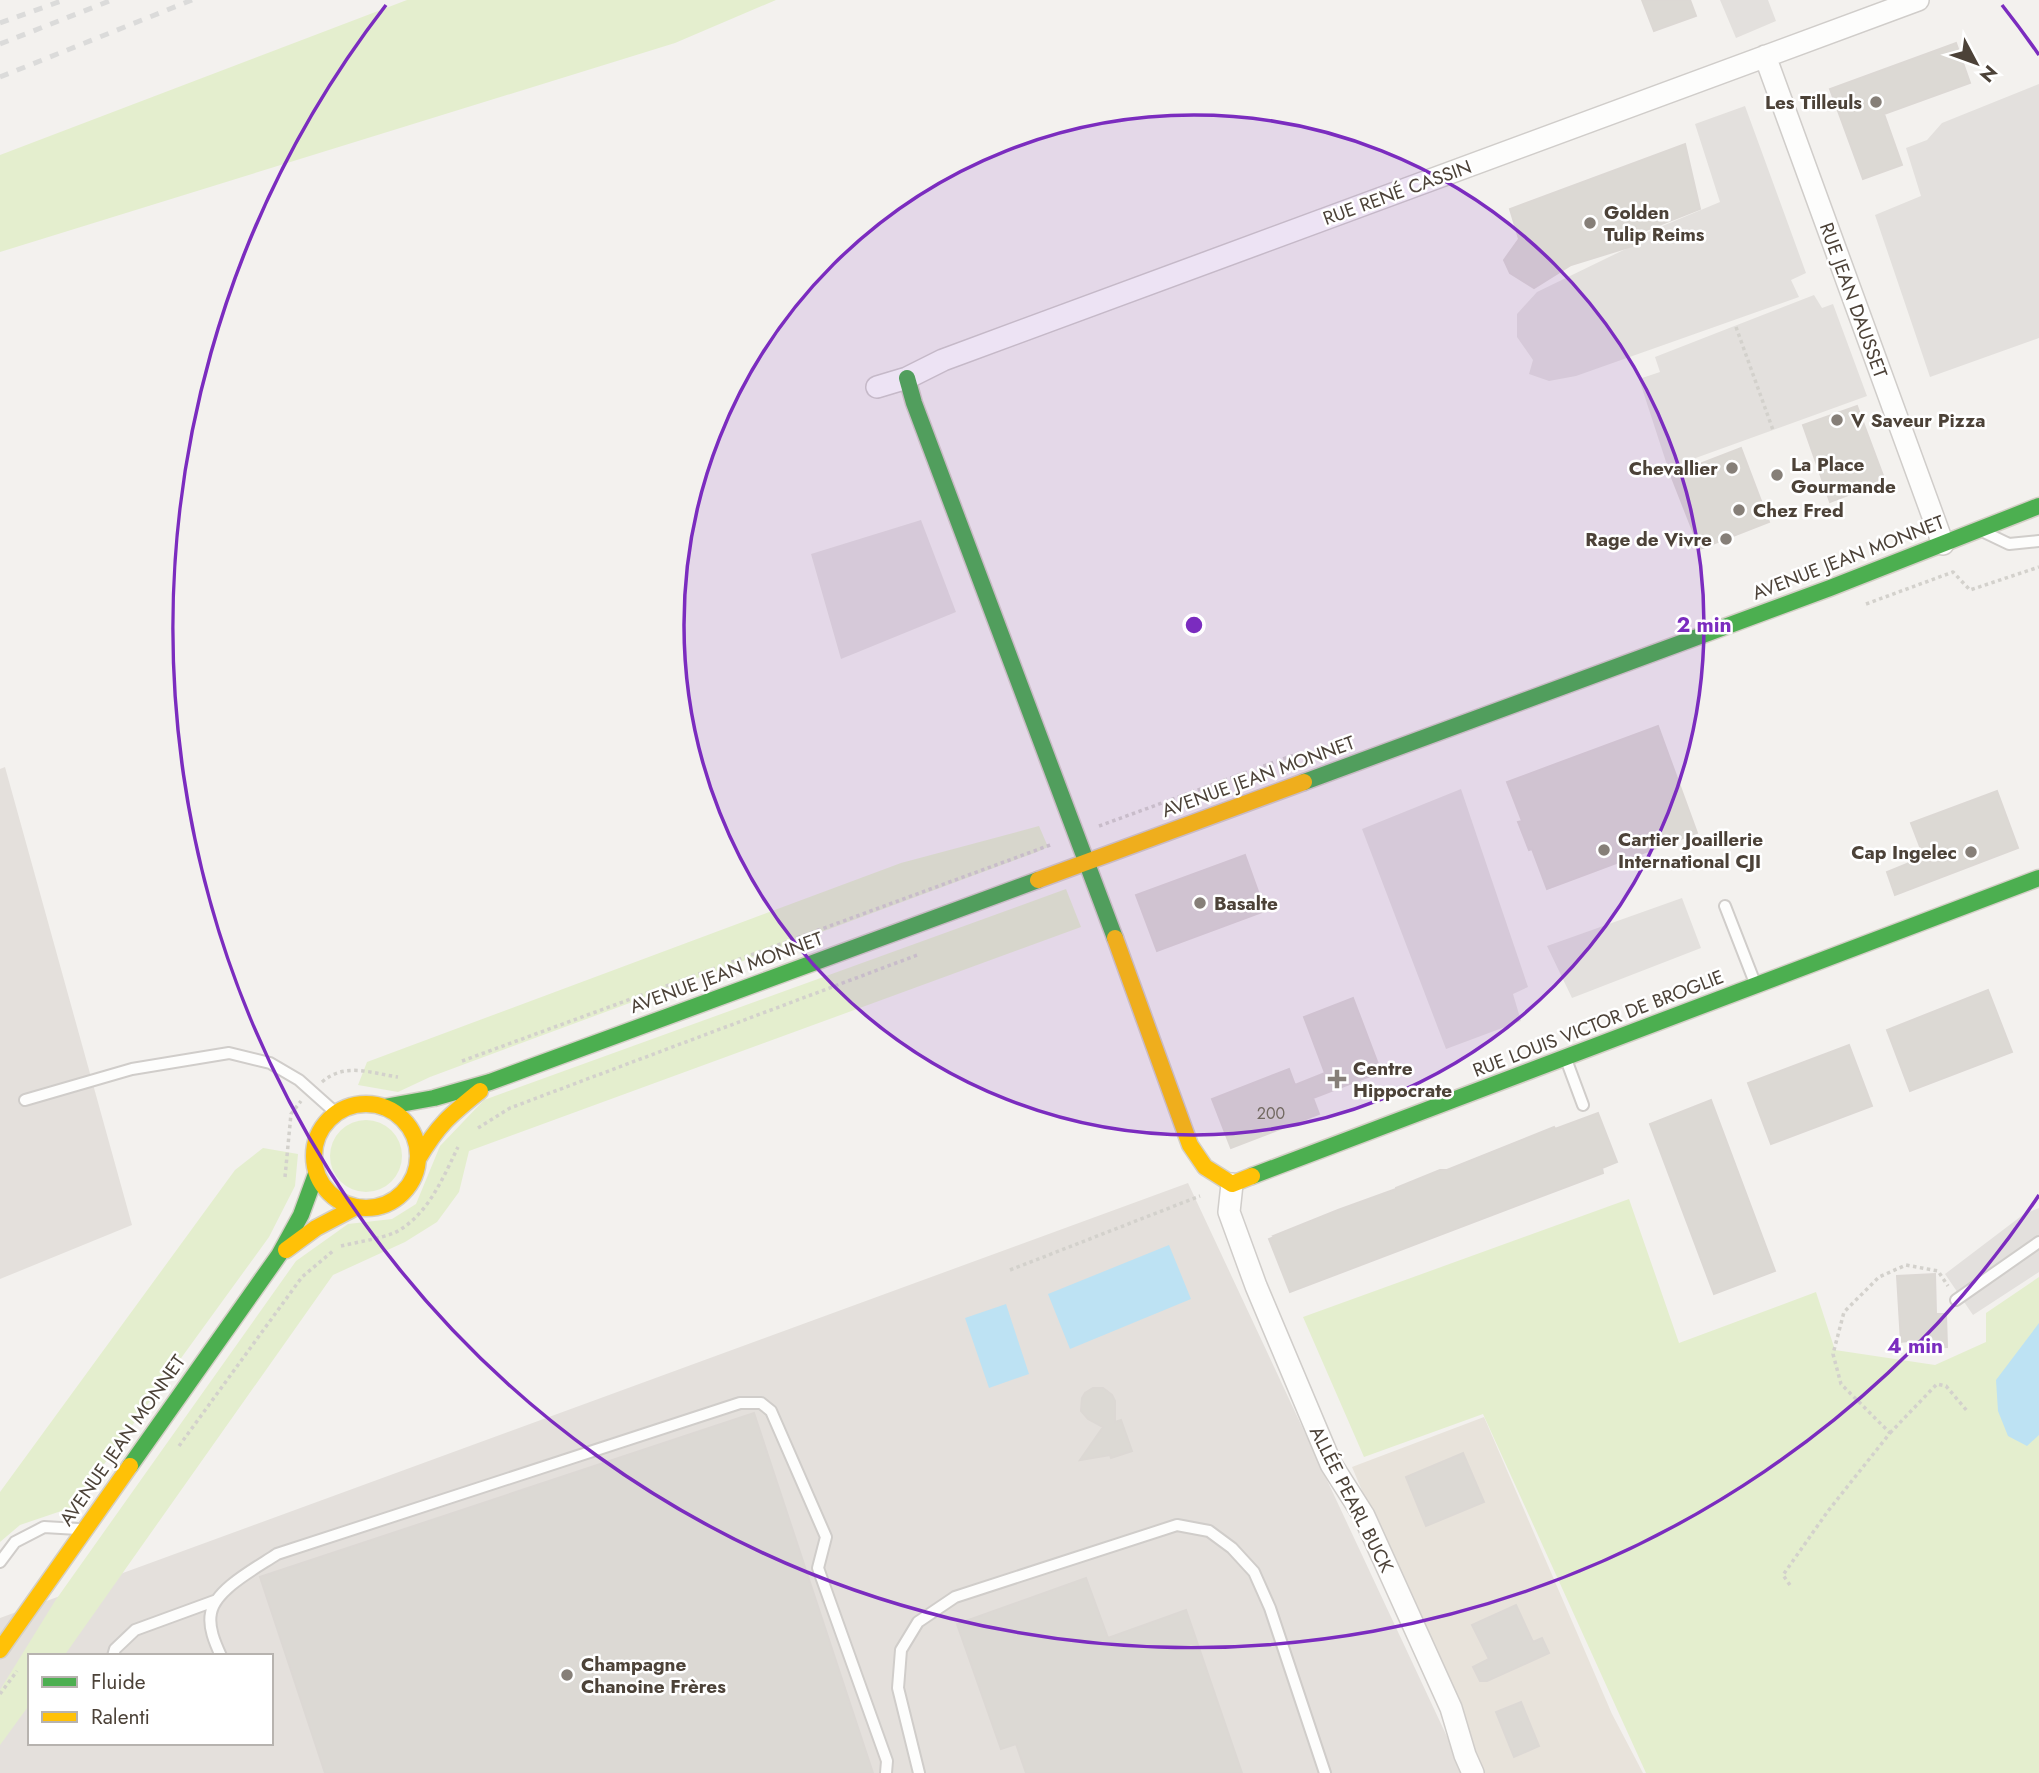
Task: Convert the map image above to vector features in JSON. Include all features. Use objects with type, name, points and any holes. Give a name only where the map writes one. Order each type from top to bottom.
[{"type":"street","name":"RUE RENÉ CASSIN","points":[[877,387],[907,378],[956,355],[1918,0]]},
{"type":"street","name":"RUE JEAN DAUSSET","points":[[1765,56],[1943,544]]},
{"type":"street","points":[[907,378],[1190,1145],[1205,1167],[1232,1184]]},
{"type":"street","name":"AVENUE JEAN MONNET","points":[[384,1107],[434,1098],[490,1082],[1804,597],[2039,506]]},
{"type":"street","name":"RUE LOUIS VICTOR DE BROGLIE","points":[[1232,1184],[2039,878]]},
{"type":"street","name":"AVENUE JEAN MONNET","points":[[418,1159],[446,1118],[490,1082]]},
{"type":"street","points":[[367,1103],[384,1107],[398,1115],[409,1127],[416,1142],[418,1159],[414,1176],[404,1191],[390,1202],[373,1207],[356,1207],[339,1201],[325,1189],[316,1174],[313,1157],[316,1140],[323,1125],[336,1113],[350,1106],[367,1103]]},
{"type":"street","name":"AVENUE JEAN MONNET","points":[[0,1647],[24,1617],[279,1255],[301,1215],[316,1174]]},
{"type":"street","name":"ALLÉE PEARL BUCK","points":[[1232,1184],[1229,1212],[1256,1286],[1331,1464],[1364,1516],[1451,1707],[1473,1773]]},
{"type":"street","name":"AVENUE JEAN MONNET","points":[[279,1255],[316,1228],[356,1207]]},
{"type":"lane","points":[[1977,529],[2009,544],[2039,541]]},
{"type":"lane","points":[[1725,906],[1756,986]]},
{"type":"lane","points":[[25,1100],[132,1069],[229,1053],[270,1063],[313,1090],[336,1113]]},
{"type":"lane","points":[[1566,1058],[1583,1105]]},
{"type":"lane","points":[[1956,1300],[2039,1242]]},
{"type":"lane","points":[[220,1654],[213,1638],[211,1613],[216,1600],[236,1580],[277,1555],[740,1403],[761,1403],[771,1411],[826,1537],[818,1568],[887,1761],[886,1773]]},
{"type":"lane","points":[[919,1773],[898,1688],[901,1650],[918,1622],[955,1597],[1177,1525],[1209,1531],[1232,1548],[1254,1572],[1270,1608],[1325,1773]]},
{"type":"lane","points":[[0,1562],[15,1542],[44,1527],[85,1529]]},
{"type":"lane","points":[[114,1654],[115,1649],[135,1630],[216,1600]]},
{"type":"path","points":[[1736,327],[1773,430]]},
{"type":"path","points":[[1861,606],[1953,572],[1970,590],[2039,567]]},
{"type":"path","points":[[474,1131],[510,1108],[922,953]]},
{"type":"path","points":[[285,1182],[291,1114],[296,1105],[330,1075],[345,1069],[410,1078]]},
{"type":"path","points":[[179,1445],[302,1277],[337,1247],[394,1233],[420,1214],[442,1180],[463,1138],[446,1118]]},
{"type":"path","points":[[1010,1270],[1232,1184]]},
{"type":"path","points":[[316,1228],[337,1247]]},
{"type":"path","points":[[1890,1433],[1840,1384],[1833,1353],[1844,1312],[1878,1277],[1906,1265],[1938,1271],[1956,1300]]},
{"type":"path","points":[[1790,1585],[1783,1575],[1828,1511],[1890,1433],[1937,1384],[1946,1386],[1968,1412]]},
{"type":"path","points":[[0,1694],[22,1664]]},
{"type":"shaded area","points":[[1720,0],[1768,0],[1776,21],[1736,38]]},
{"type":"shaded area","points":[[2039,84],[2039,338],[1930,377],[1875,215],[1921,196],[1906,148],[1927,140],[1942,123]]},
{"type":"shaded area","points":[[1745,106],[1806,273],[1791,280],[1799,297],[1576,376],[1549,381],[1529,374],[1533,360],[1517,337],[1517,314],[1537,292],[1638,243],[1636,237],[1720,202],[1695,124]]},
{"type":"shaded area","points":[[1814,295],[1822,308],[1833,304],[1867,396],[1668,468],[1639,379],[1660,372],[1655,357]]},
{"type":"shaded area","points":[[921,520],[956,612],[841,659],[811,554]]},
{"type":"shaded area","points":[[5,767],[132,1225],[0,1279],[0,769]]},
{"type":"shaded area","points":[[1461,789],[1528,987],[1513,994],[1521,1021],[1446,1049],[1362,829]]},
{"type":"shaded area","points":[[1682,898],[1701,948],[1572,998],[1547,946]]},
{"type":"shaded area","points":[[1188,1183],[1464,1773],[0,1773],[0,1618]]},
{"type":"shaded area","points":[[2039,1208],[2039,1272],[1973,1315],[1945,1274],[2024,1214]]},
{"type":"shaded area","points":[[1484,1417],[1612,1714],[1643,1773],[1482,1773],[1352,1467]]},
{"type":"green space","points":[[407,0],[776,0],[675,43],[0,252],[0,155]]},
{"type":"green space","points":[[1039,826],[1048,847],[1037,852],[430,1077],[398,1092],[358,1085],[367,1062],[901,863]]},
{"type":"green space","points":[[1066,889],[1081,927],[469,1151],[459,1192],[437,1222],[405,1242],[333,1275],[65,1654],[28,1654],[28,1707],[0,1745],[0,1690],[55,1601],[296,1261],[348,1224],[392,1219],[416,1204],[440,1146],[484,1100]]},
{"type":"green space","points":[[373,1120],[392,1130],[400,1142],[400,1170],[392,1182],[380,1190],[359,1192],[340,1182],[332,1170],[330,1149],[340,1130],[352,1122]]},
{"type":"green space","points":[[263,1148],[298,1154],[295,1186],[269,1237],[73,1507],[20,1525],[0,1542],[0,1492],[235,1170]]},
{"type":"green space","points":[[1629,1199],[1679,1343],[1816,1292],[1835,1350],[1935,1365],[1986,1342],[1986,1313],[2039,1277],[2039,1773],[1646,1773],[1483,1414],[1364,1457],[1303,1317]]},
{"type":"water","points":[[1169,1245],[1191,1299],[1070,1349],[1048,1294]]},
{"type":"water","points":[[1006,1304],[1029,1374],[989,1388],[965,1318]]},
{"type":"water","points":[[2039,1323],[2039,1435],[2027,1446],[2008,1436],[1998,1411],[1996,1380]]},
{"type":"building","points":[[1642,0],[1690,0],[1696,16],[1654,31]]},
{"type":"building","name":"Les Tilleuls","points":[[1956,43],[1970,83],[1884,114],[1902,165],[1863,179],[1830,89]]},
{"type":"building","name":"Golden Tulip Reims","points":[[1685,144],[1700,209],[1631,236],[1636,245],[1571,265],[1534,288],[1510,273],[1504,260],[1519,239],[1510,209]]},
{"type":"building","points":[[1857,406],[1885,481],[1830,502],[1803,425]]},
{"type":"building","points":[[1741,448],[1769,522],[1700,549],[1671,475]]},
{"type":"building","points":[[1658,726],[1697,833],[1547,889],[1532,849],[1529,850],[1518,822],[1522,821],[1507,782]]},
{"type":"building","points":[[1997,791],[2018,848],[1895,895],[1887,872],[1924,857],[1911,823]]},
{"type":"building","name":"Basalte","points":[[1245,855],[1265,911],[1157,951],[1136,895]]},
{"type":"building","points":[[1988,990],[2012,1052],[1910,1091],[1887,1030]]},
{"type":"building","name":"Centre Hippocrate","points":[[1353,998],[1381,1072],[1313,1098],[1319,1114],[1231,1148],[1212,1099],[1289,1069],[1295,1085],[1325,1073],[1304,1017]]},
{"type":"building","points":[[1849,1045],[1872,1106],[1771,1144],[1748,1083]]},
{"type":"building","points":[[1711,1100],[1775,1271],[1714,1294],[1650,1124]]},
{"type":"building","points":[[1598,1113],[1617,1162],[1602,1168],[1603,1173],[1290,1292],[1269,1239],[1273,1236],[1440,1170],[1447,1170],[1554,1127],[1555,1129]]},
{"type":"building","points":[[1935,1274],[1936,1314],[1946,1314],[1947,1347],[1909,1348],[1909,1341],[1901,1342],[1897,1276]]},
{"type":"building","points":[[1093,1388],[1103,1388],[1112,1395],[1115,1401],[1115,1422],[1121,1420],[1132,1451],[1111,1458],[1110,1455],[1080,1460],[1103,1427],[1088,1419],[1081,1411],[1082,1398]]},
{"type":"building","name":"Champagne Chanoine Frères","points":[[754,1413],[873,1773],[325,1773],[260,1577]]},
{"type":"building","points":[[1463,1453],[1484,1502],[1426,1526],[1406,1477]]},
{"type":"building","points":[[1086,1578],[1108,1638],[1186,1610],[1242,1773],[1026,1773],[1016,1744],[1001,1749],[957,1624]]},
{"type":"building","points":[[1516,1605],[1533,1642],[1542,1638],[1549,1653],[1487,1681],[1480,1681],[1473,1667],[1489,1659],[1472,1625]]},
{"type":"building","points":[[1521,1702],[1539,1746],[1514,1757],[1496,1712]]},
{"type":"railway","points":[[0,23],[64,0]]},
{"type":"railway","points":[[0,44],[112,0]]},
{"type":"railway","points":[[0,77],[192,0]]},
{"type":"traffic: fast","points":[[907,378],[914,403],[1115,938]]},
{"type":"traffic: fast","points":[[1304,782],[1830,588],[2039,506]]},
{"type":"traffic: fast","points":[[1252,1176],[2039,878]]},
{"type":"traffic: fast","points":[[384,1107],[434,1098],[490,1082],[1038,880]]},
{"type":"traffic: fast","points":[[130,1466],[279,1255],[301,1215],[316,1174]]},
{"type":"traffic: slow","points":[[1038,880],[1304,782]]},
{"type":"traffic: slow","points":[[1115,938],[1190,1145],[1205,1167],[1232,1184],[1252,1176]]},
{"type":"traffic: slow","points":[[418,1159],[445,1121],[480,1091]]},
{"type":"traffic: slow","points":[[366,1104],[386,1108],[403,1119],[414,1136],[418,1156],[414,1176],[403,1193],[386,1204],[366,1208],[346,1204],[329,1193],[318,1176],[314,1156],[318,1136],[329,1119],[346,1108],[366,1104]]},
{"type":"traffic: slow","points":[[286,1250],[316,1228],[356,1207]]},
{"type":"traffic: slow","points":[[0,1650],[130,1466]]},
{"type":"place","name":"Les Tilleuls","points":[[1876,102]]},
{"type":"place","name":"Golden Tulip Reims","points":[[1590,223]]},
{"type":"place","name":"V Saveur Pizza","points":[[1837,420]]},
{"type":"place","name":"Chevallier","points":[[1732,468]]},
{"type":"place","name":"La Place Gourmande","points":[[1777,475]]},
{"type":"place","name":"Chez Fred","points":[[1739,510]]},
{"type":"place","name":"Rage de Vivre","points":[[1726,539]]},
{"type":"place","name":"Cartier Joaillerie International CJI","points":[[1604,850]]},
{"type":"place","name":"Cap Ingelec","points":[[1971,852]]},
{"type":"place","name":"Basalte","points":[[1200,903]]},
{"type":"place","name":"Centre Hippocrate","points":[[1337,1079]]},
{"type":"place","name":"Champagne Chanoine Frères","points":[[567,1675]]}]
